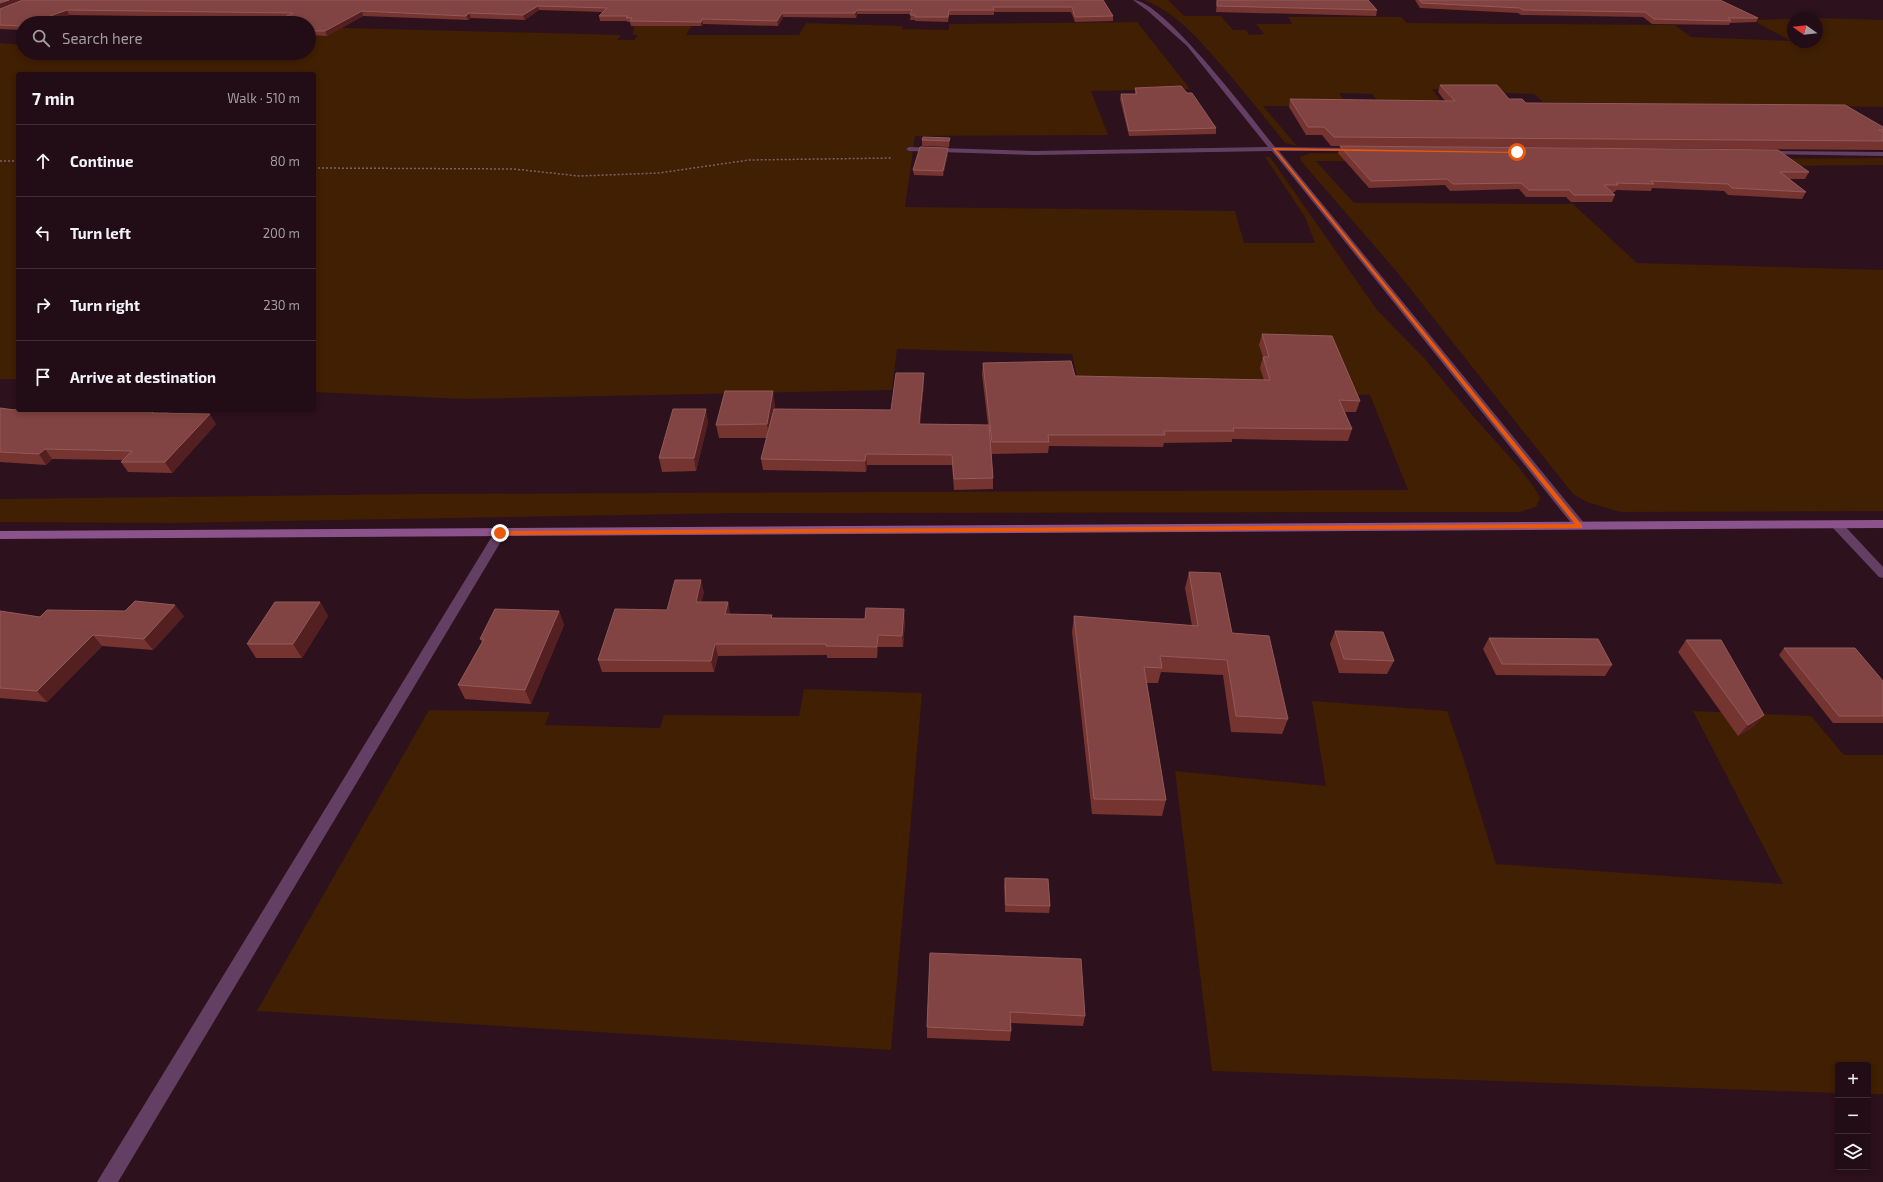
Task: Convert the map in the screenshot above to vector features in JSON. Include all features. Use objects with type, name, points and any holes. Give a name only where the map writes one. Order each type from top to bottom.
[{"type":"street","points":[[1135,0],[1150,10],[1188,45],[1580,526]]},
{"type":"street","points":[[909,150],[1035,153],[1360,149]]},
{"type":"street","points":[[1756,153],[1883,154]]},
{"type":"street","points":[[0,535],[1883,524]]},
{"type":"street","points":[[1837,525],[1883,574]]},
{"type":"street","points":[[107,1182],[500,533]]},
{"type":"path","points":[[316,168],[514,169],[579,176],[659,173],[750,160],[863,160],[897,158]]},
{"type":"path","points":[[0,161],[16,161]]},
{"type":"shaded area","points":[[1144,0],[1168,0],[1184,16],[1221,16],[1233,30],[1246,30],[1249,35],[1264,34],[1256,24],[1292,24],[1288,17],[1401,17],[1407,23],[1675,25],[1691,37],[1787,41],[1787,48],[1823,48],[1823,18],[1883,20],[1883,107],[1543,102],[1534,94],[1500,93],[1497,90],[1432,89],[1441,101],[1378,102],[1372,94],[1339,93],[1348,106],[1263,106],[1297,146],[1285,143],[1201,42],[1180,22],[1157,6]]},
{"type":"shaded area","points":[[1787,19],[1787,39],[1752,20]]},
{"type":"shaded area","points":[[694,22],[686,35],[799,35],[806,23],[903,26],[902,29],[949,30],[949,24],[1137,22],[1190,89],[1091,91],[1108,135],[915,136],[905,207],[1235,211],[1244,243],[1315,243],[1305,217],[1265,157],[1270,157],[1377,310],[1424,358],[1517,465],[1534,487],[1540,498],[1536,507],[1519,512],[737,513],[171,523],[0,522],[0,499],[417,494],[1408,490],[1370,395],[1079,386],[1072,354],[897,349],[892,390],[464,399],[316,392],[316,72],[16,72],[16,379],[0,379],[0,43],[16,44],[16,60],[316,60],[316,27],[621,35],[617,40],[634,40],[638,35],[633,35],[634,25]]},
{"type":"shaded area","points":[[1311,153],[1749,159],[1883,158],[1883,165],[1765,166],[1316,161],[1354,203],[1573,204],[1637,263],[1883,270],[1883,511],[1620,512],[1587,502],[1573,494],[1397,272],[1301,161],[1300,157]]},
{"type":"shaded area","points":[[804,689],[922,693],[891,1050],[257,1011],[429,710],[550,712],[545,725],[660,728],[664,715],[799,716]]},
{"type":"shaded area","points":[[1312,701],[1447,711],[1464,760],[1496,864],[1783,884],[1693,711],[1811,716],[1844,755],[1883,755],[1883,1094],[1871,1094],[1871,1062],[1835,1062],[1835,1093],[1212,1071],[1175,771],[1326,786]]},
{"type":"building","points":[[0,0],[9,0],[0,3]]},
{"type":"building","points":[[23,0],[1103,0],[1113,16],[1075,17],[1072,7],[993,7],[994,10],[949,10],[948,17],[915,17],[915,15],[910,15],[912,10],[857,10],[855,13],[782,13],[777,21],[702,19],[701,22],[630,21],[632,18],[626,18],[628,16],[599,16],[607,8],[538,6],[523,15],[469,13],[466,16],[362,11],[325,31],[316,31],[316,16],[287,16],[293,13],[67,10],[50,16],[16,16],[16,26],[0,25],[0,9]]},
{"type":"building","points":[[1217,0],[1368,0],[1377,10],[1217,6]]},
{"type":"building","points":[[1419,0],[1720,0],[1758,18],[1728,18],[1731,21],[1654,19],[1645,12],[1523,10],[1520,8],[1422,3]]},
{"type":"building","points":[[1440,85],[1497,85],[1509,99],[1522,99],[1526,103],[1845,105],[1883,127],[1883,130],[1879,130],[1883,132],[1883,141],[1334,137],[1324,127],[1308,127],[1290,99],[1455,101]]},
{"type":"building","points":[[1181,86],[1187,93],[1192,93],[1216,128],[1129,131],[1121,94],[1137,94],[1135,88]]},
{"type":"building","points":[[923,137],[950,138],[949,141],[922,140]]},
{"type":"building","points":[[1340,146],[1778,150],[1809,172],[1780,172],[1806,192],[1732,188],[1728,184],[1651,181],[1654,184],[1616,183],[1618,185],[1604,185],[1615,195],[1574,195],[1569,190],[1529,190],[1521,183],[1453,184],[1447,179],[1371,181]]},
{"type":"building","points":[[920,147],[948,148],[943,171],[913,170]]},
{"type":"building","points":[[1262,334],[1332,336],[1360,401],[1339,400],[1352,429],[1233,428],[1234,431],[1164,431],[1165,435],[1048,435],[1049,442],[992,442],[983,363],[1071,361],[1075,376],[1270,380],[1263,357],[1269,357]]},
{"type":"building","points":[[896,373],[924,373],[919,424],[989,425],[993,478],[954,479],[952,455],[866,454],[865,461],[761,459],[774,409],[891,410]]},
{"type":"building","points":[[725,391],[773,391],[767,424],[716,425]]},
{"type":"building","points":[[0,408],[16,409],[16,412],[153,412],[152,413],[210,414],[165,462],[121,462],[132,451],[45,449],[39,454],[0,452]]},
{"type":"building","points":[[673,409],[706,409],[694,458],[659,458]]},
{"type":"building","points":[[1189,572],[1220,573],[1232,633],[1269,636],[1288,719],[1236,716],[1227,660],[1160,656],[1162,668],[1144,667],[1166,800],[1094,799],[1074,616],[1198,626]]},
{"type":"building","points":[[675,580],[701,580],[696,602],[728,602],[725,614],[772,615],[771,618],[865,619],[866,608],[904,609],[902,636],[878,635],[877,647],[826,646],[826,644],[715,644],[711,661],[598,660],[615,609],[667,610]]},
{"type":"building","points":[[135,601],[175,605],[144,639],[93,635],[37,691],[0,688],[0,611],[40,617],[47,610],[125,611]]},
{"type":"building","points":[[275,602],[320,602],[293,644],[247,644]]},
{"type":"building","points":[[495,609],[559,611],[525,690],[458,685],[484,639],[480,639]]},
{"type":"building","points":[[1335,631],[1383,632],[1394,661],[1344,659]]},
{"type":"building","points":[[1489,638],[1598,639],[1612,665],[1502,664]]},
{"type":"building","points":[[1686,640],[1721,640],[1764,715],[1748,725]]},
{"type":"building","points":[[1784,648],[1855,648],[1883,681],[1883,716],[1839,716]]},
{"type":"building","points":[[1005,878],[1048,879],[1050,906],[1006,905]]},
{"type":"building","points":[[930,953],[1081,959],[1085,1016],[1010,1012],[1011,1031],[927,1027]]},
{"type":"route","points":[[500,533],[1580,526],[1273,149],[1517,152]]}]
